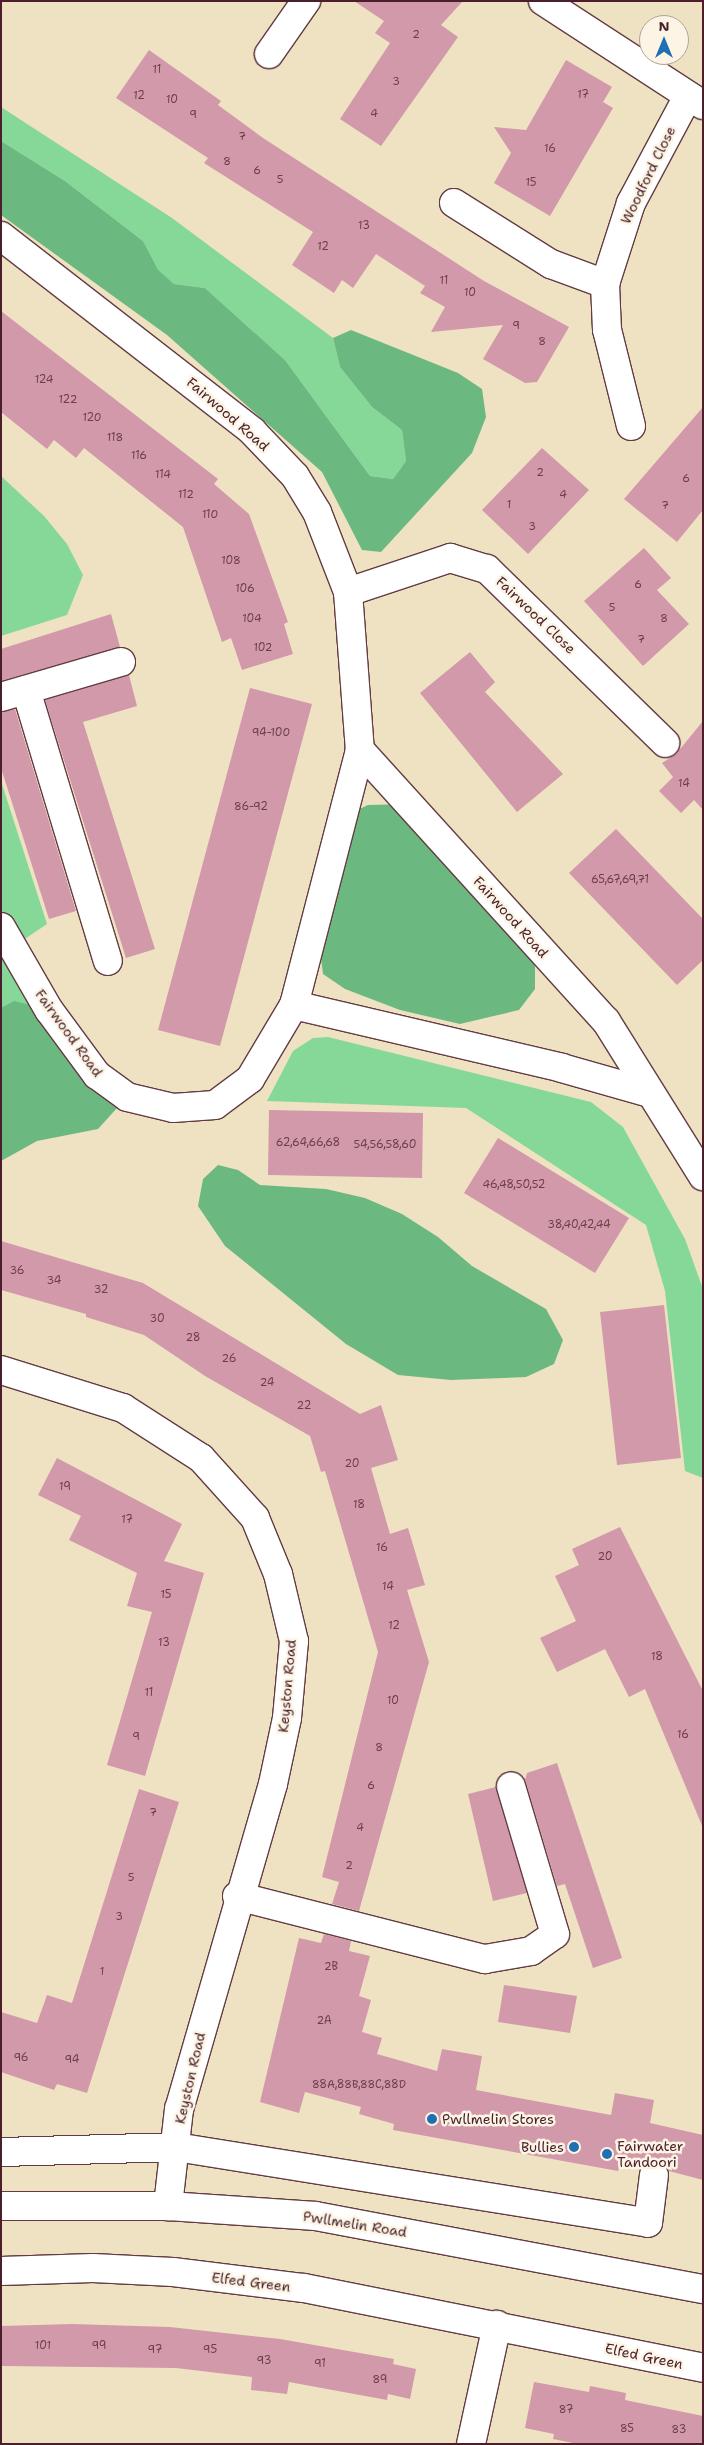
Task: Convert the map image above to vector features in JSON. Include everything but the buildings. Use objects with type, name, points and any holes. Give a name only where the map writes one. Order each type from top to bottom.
[{"type":"street","points":[[269,54],[306,1]]},
{"type":"street","points":[[544,1],[695,101]]},
{"type":"street","name":"Woodford Close","points":[[631,426],[607,330],[605,284],[631,203],[695,101]]},
{"type":"street","points":[[454,203],[552,264],[605,284]]},
{"type":"street","name":"Fairwood Road","points":[[1,236],[252,431],[294,476],[317,512],[348,592],[360,750],[294,1005],[250,1079],[215,1105],[173,1108],[128,1097],[91,1068],[49,1010],[1,927]]},
{"type":"street","name":"Fairwood Close","points":[[348,592],[450,558],[487,568],[664,743]]},
{"type":"street","points":[[108,961],[13,694],[121,662]]},
{"type":"street","name":"Fairwood Road","points":[[360,750],[606,1021],[703,1176]]},
{"type":"street","points":[[294,1005],[562,1068],[650,1094]]},
{"type":"street","name":"Keyston Road","points":[[1,1370],[124,1408],[201,1458],[254,1518],[278,1574],[294,1641],[287,1718],[273,1784],[237,1896],[179,2110],[168,2206]]},
{"type":"street","points":[[237,1896],[485,1959],[531,1951],[555,1934],[511,1786]]},
{"type":"street","points":[[1,2152],[176,2147],[648,2223],[654,2175]]},
{"type":"street","name":"Pwllmelin Road","points":[[1,2206],[168,2206],[316,2216],[703,2290]]},
{"type":"street","name":"Elfed Green","points":[[1,2271],[93,2268],[174,2272],[304,2288],[497,2325],[703,2368]]},
{"type":"street","points":[[471,2444],[497,2325]]},
{"type":"green space","points":[[1,107],[172,218],[333,338],[340,367],[372,407],[402,430],[406,461],[393,479],[370,476],[285,360],[205,288],[174,284],[157,270],[143,241],[65,181],[1,141]]},
{"type":"green space","points":[[1,141],[65,181],[143,241],[158,270],[174,284],[205,288],[285,360],[370,476],[393,479],[406,461],[402,430],[372,407],[340,367],[333,338],[351,330],[458,373],[482,389],[486,417],[472,453],[381,552],[362,550],[322,472],[167,335],[1,215]]},
{"type":"green space","points":[[1,476],[44,516],[67,544],[83,575],[67,615],[1,636]]},
{"type":"green space","points":[[1,781],[47,924],[13,947],[49,1010],[1,1070]]},
{"type":"green space","points":[[408,804],[535,962],[535,989],[519,1010],[460,1024],[400,1010],[345,989],[323,974],[317,927],[351,813],[368,805]]},
{"type":"green space","points":[[14,1001],[49,1010],[127,1097],[98,1129],[37,1141],[1,1161],[1,1008]]},
{"type":"green space","points":[[328,1037],[591,1102],[623,1127],[685,1239],[703,1289],[703,1478],[685,1471],[665,1291],[646,1225],[466,1108],[267,1101],[293,1051],[313,1038]]},
{"type":"green space","points":[[218,1165],[238,1170],[260,1185],[326,1189],[365,1198],[402,1214],[438,1237],[472,1266],[546,1309],[563,1340],[554,1364],[526,1377],[451,1380],[398,1375],[346,1344],[225,1246],[198,1206],[203,1179]]},
{"type":"place","name":"Pwllmelin Stores","points":[[432,2119]]},
{"type":"place","name":"Bullies","points":[[574,2147]]},
{"type":"place","name":"Fairwater Tandoori","points":[[607,2154]]}]
